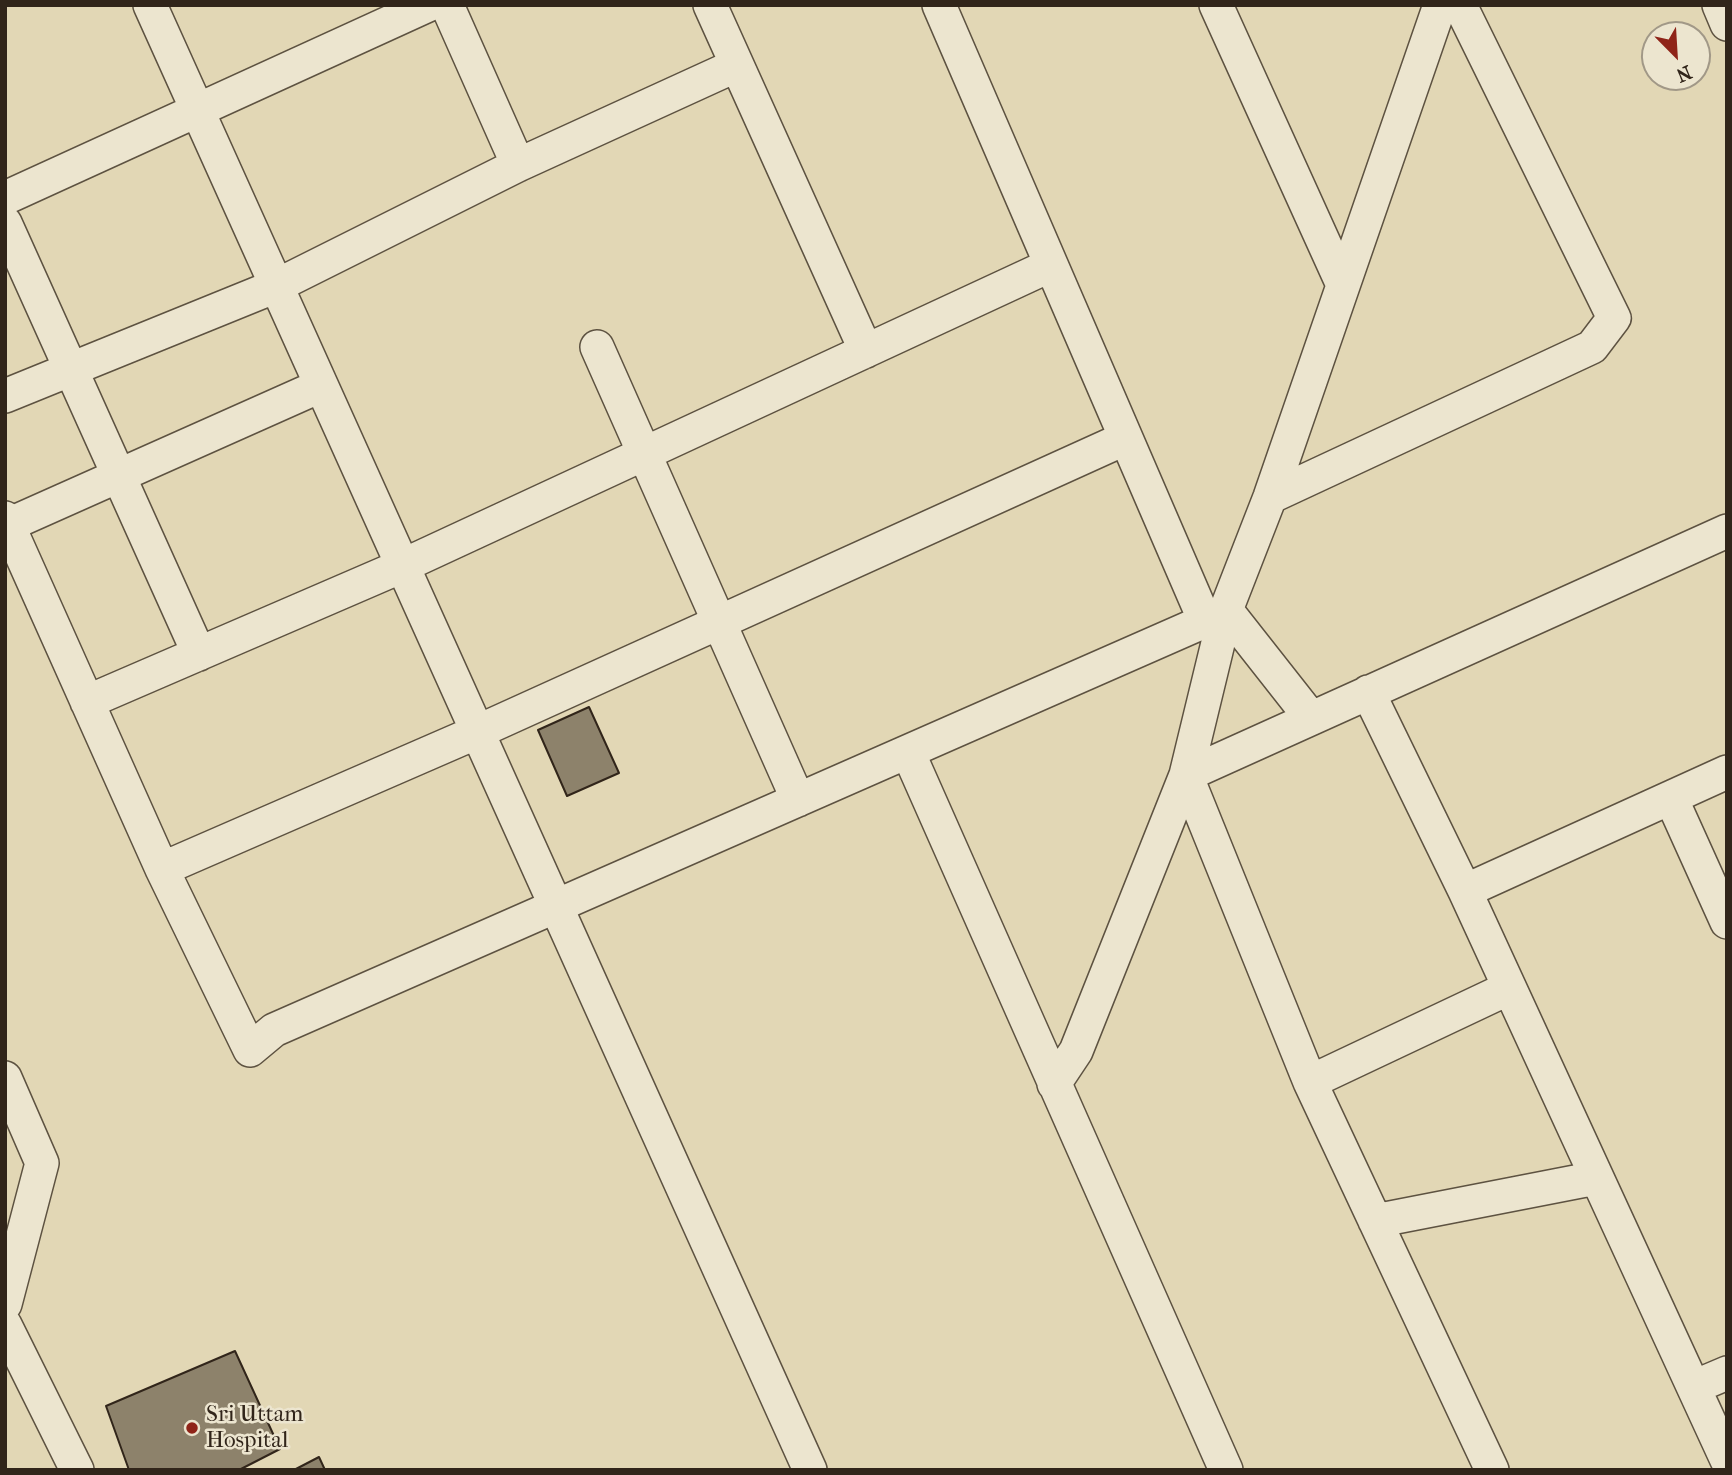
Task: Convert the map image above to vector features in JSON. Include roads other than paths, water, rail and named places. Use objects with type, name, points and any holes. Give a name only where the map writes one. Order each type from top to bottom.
[{"type":"street","points":[[149,5],[810,1470]]},
{"type":"street","points":[[5,198],[428,5]]},
{"type":"street","points":[[447,5],[519,165]]},
{"type":"street","points":[[710,5],[866,351]]},
{"type":"street","points":[[939,5],[1126,438],[1216,615],[1311,718]]},
{"type":"street","points":[[1216,5],[1343,285]]},
{"type":"street","points":[[1054,1084],[1076,1051],[1186,775],[1216,615],[1270,497],[1440,5]]},
{"type":"street","points":[[1270,497],[1592,346],[1614,318],[1460,5]]},
{"type":"street","points":[[1719,5],[1727,24]]},
{"type":"street","points":[[5,396],[276,286],[519,165],[737,65]]},
{"type":"street","points":[[5,223],[199,654]]},
{"type":"street","points":[[87,702],[402,566],[1051,265]]},
{"type":"street","points":[[597,347],[798,800]]},
{"type":"street","points":[[320,386],[119,476],[7,521],[162,869],[250,1050],[274,1030],[1216,615]]},
{"type":"street","points":[[162,869],[477,732],[1126,438]]},
{"type":"street","points":[[1186,775],[1727,531]]},
{"type":"street","points":[[1368,692],[1465,891],[1727,1460]]},
{"type":"street","points":[[908,752],[1226,1470]]},
{"type":"street","points":[[1465,891],[1727,772]]},
{"type":"street","points":[[1186,775],[1310,1082],[1492,1470]]},
{"type":"street","points":[[1671,798],[1727,922]]},
{"type":"street","points":[[1310,1082],[1509,988]]},
{"type":"street","points":[[5,1078],[42,1163],[5,1304]]},
{"type":"street","points":[[1375,1221],[1596,1178]]},
{"type":"street","points":[[5,1325],[77,1470]]},
{"type":"street","points":[[1694,1387],[1727,1373]]},
{"type":"place","name":"Sri Uttam Hospital","points":[[192,1428]]}]
